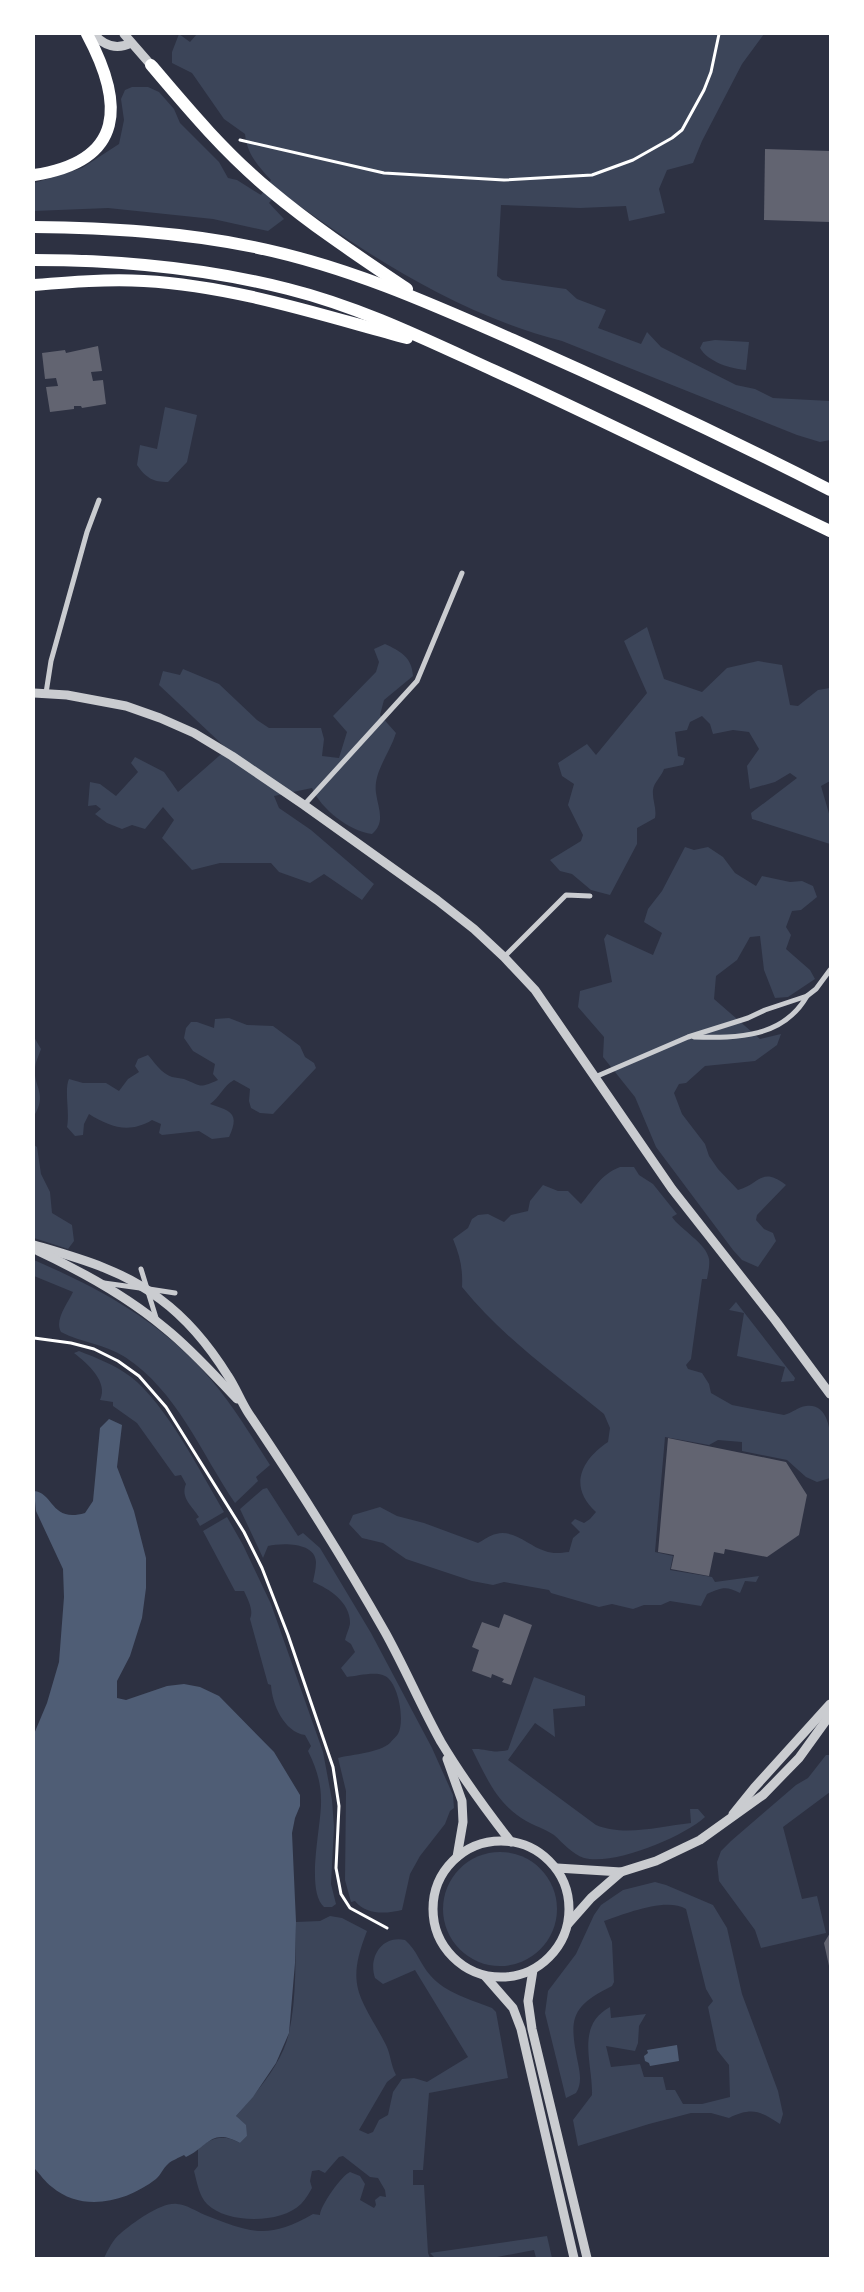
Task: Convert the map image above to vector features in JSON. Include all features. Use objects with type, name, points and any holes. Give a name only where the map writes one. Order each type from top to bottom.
[{"type":"main road","points":[[34,175],[62,168],[89,154],[100,143],[107,130],[112,108],[109,83],[87,34]]},
{"type":"main road","points":[[151,65],[219,143],[270,191],[318,228],[426,302]]},
{"type":"main road","points":[[34,227],[143,231],[255,247],[335,268],[426,302],[611,384],[830,490]]},
{"type":"main road","points":[[34,260],[111,262],[163,267],[262,283],[297,292],[358,312],[444,348],[559,400],[830,531]]},
{"type":"main road","points":[[34,285],[128,281],[213,290],[256,298],[444,348]]},
{"type":"street","points":[[94,34],[110,46],[123,47],[131,43]]},
{"type":"street","points":[[124,34],[151,65]]},
{"type":"street","points":[[46,693],[51,661],[87,532],[99,500]]},
{"type":"street","points":[[304,805],[417,681],[462,574]]},
{"type":"street","points":[[34,693],[87,698],[126,706],[175,724],[210,742],[304,805],[437,900],[474,929],[504,957],[544,1002],[672,1189],[769,1312],[830,1394]]},
{"type":"street","points":[[504,957],[566,895],[590,896]]},
{"type":"street","points":[[595,1077],[688,1037],[748,1018],[765,1010],[807,996],[816,989],[830,970]]},
{"type":"street","points":[[688,1037],[744,1036],[777,1026],[800,1008],[807,996]]},
{"type":"street","points":[[34,1245],[103,1266],[147,1289],[171,1308],[202,1340],[229,1378],[242,1404],[306,1500],[384,1631],[440,1740],[477,1798],[512,1842]]},
{"type":"street","points":[[34,1249],[96,1282],[158,1322],[179,1340],[242,1404]]},
{"type":"street","points":[[141,1269],[158,1322]]},
{"type":"street","points":[[96,1282],[175,1293]]},
{"type":"street","points":[[730,1818],[754,1788],[830,1704]]},
{"type":"street","points":[[557,1868],[621,1872],[656,1861],[712,1833],[730,1818],[755,1802],[773,1786],[807,1748],[830,1715]]},
{"type":"street","points":[[440,1740],[462,1801],[463,1822],[457,1857]]},
{"type":"street","points":[[490,1842],[512,1842],[535,1851],[557,1868],[568,1895],[568,1924],[562,1940],[554,1953],[533,1970],[509,1977],[485,1976],[464,1968],[451,1956],[439,1940],[434,1922],[434,1893],[443,1873],[457,1857],[472,1847],[490,1842]]},
{"type":"street","points":[[568,1924],[591,1898],[621,1872]]},
{"type":"street","points":[[533,1970],[529,1995],[529,2015],[586,2258]]},
{"type":"street","points":[[485,1976],[512,2008],[521,2029],[574,2258]]},
{"type":"path","points":[[234,137],[257,145],[384,173],[496,180],[592,174],[633,160],[672,138],[682,130],[704,90],[711,72],[719,34]]},
{"type":"path","points":[[34,1338],[71,1343],[94,1349],[118,1361],[139,1376],[166,1407],[244,1532],[262,1568],[288,1635],[333,1767],[339,1815],[337,1877],[341,1894],[348,1905],[367,1918],[388,1928]]},
{"type":"shaded area","points":[[179,34],[190,42],[197,34],[764,34],[742,64],[702,141],[693,163],[667,170],[659,189],[665,213],[629,221],[626,206],[580,208],[501,205],[497,276],[502,280],[566,289],[577,299],[606,310],[598,328],[641,344],[647,332],[661,347],[736,385],[755,389],[773,398],[830,401],[830,440],[820,442],[797,435],[562,341],[486,315],[449,298],[379,259],[279,191],[269,203],[284,219],[268,231],[213,219],[108,208],[34,211],[34,183],[82,168],[119,144],[124,120],[121,99],[125,90],[132,87],[148,87],[159,92],[174,109],[180,123],[219,162],[228,178],[237,180],[261,195],[271,180],[251,154],[245,134],[224,119],[192,73],[172,63],[172,52]]},
{"type":"shaded area","points":[[715,340],[749,342],[746,370],[720,364],[708,357],[700,348],[703,342]]},
{"type":"shaded area","points":[[165,407],[197,415],[187,462],[168,482],[150,478],[137,465],[140,445],[157,449]]},
{"type":"shaded area","points":[[647,627],[664,679],[702,692],[727,668],[758,661],[782,665],[790,705],[798,706],[818,690],[830,688],[830,781],[821,786],[830,817],[830,844],[752,819],[751,813],[797,778],[790,773],[775,782],[750,789],[747,766],[759,749],[749,732],[733,730],[713,734],[710,724],[702,716],[690,722],[687,730],[675,732],[678,756],[685,758],[683,765],[664,769],[655,784],[653,794],[655,818],[637,828],[637,844],[610,895],[591,890],[572,874],[560,871],[550,860],[581,841],[583,835],[568,805],[574,784],[562,776],[558,763],[587,744],[596,755],[647,693],[624,641]]},
{"type":"shaded area","points":[[385,644],[408,659],[413,676],[384,700],[380,715],[396,733],[377,778],[376,793],[379,825],[372,834],[354,829],[329,811],[316,796],[312,788],[274,796],[279,808],[311,830],[374,884],[362,900],[324,874],[310,883],[279,872],[271,863],[220,863],[192,870],[162,838],[174,820],[163,807],[145,829],[132,825],[122,829],[107,823],[95,814],[101,809],[96,805],[88,806],[90,782],[100,784],[116,796],[138,772],[131,763],[135,757],[164,772],[178,792],[227,749],[159,685],[163,671],[180,675],[183,669],[219,684],[257,720],[269,728],[321,728],[324,739],[322,756],[339,758],[347,732],[333,716],[376,672],[379,662],[374,649]]},
{"type":"shaded area","points":[[685,847],[694,850],[708,847],[723,857],[735,873],[756,886],[762,876],[790,882],[802,881],[813,886],[817,897],[801,910],[792,911],[786,927],[791,935],[786,949],[810,970],[815,979],[788,997],[775,998],[764,970],[760,936],[750,937],[737,960],[716,976],[714,999],[760,1039],[781,1034],[777,1045],[755,1061],[705,1066],[686,1083],[679,1084],[674,1093],[682,1114],[705,1144],[709,1156],[718,1169],[738,1190],[766,1177],[771,1177],[786,1185],[757,1215],[756,1220],[764,1229],[773,1233],[776,1241],[758,1267],[742,1260],[733,1250],[656,1147],[635,1097],[603,1057],[604,1037],[578,1007],[580,991],[612,982],[604,939],[607,934],[653,955],[662,933],[644,922],[648,909],[662,891]]},
{"type":"shaded area","points":[[229,1018],[247,1025],[273,1026],[300,1046],[305,1057],[314,1063],[316,1068],[273,1114],[260,1113],[251,1108],[249,1101],[250,1089],[234,1080],[210,1104],[232,1114],[234,1123],[229,1137],[212,1139],[199,1131],[162,1135],[159,1133],[161,1124],[152,1120],[127,1128],[112,1125],[89,1114],[84,1124],[83,1135],[75,1136],[67,1127],[67,1089],[69,1079],[83,1083],[106,1083],[119,1091],[128,1079],[139,1072],[135,1066],[138,1059],[148,1055],[161,1070],[172,1077],[184,1079],[200,1086],[218,1080],[213,1074],[215,1064],[193,1051],[184,1038],[186,1028],[191,1022],[197,1022],[214,1028],[215,1019]]},
{"type":"shaded area","points":[[34,1037],[41,1049],[35,1069],[40,1102],[34,1116]]},
{"type":"shaded area","points":[[34,1145],[37,1147],[41,1174],[50,1192],[52,1213],[72,1225],[74,1241],[68,1249],[34,1238]]},
{"type":"shaded area","points":[[620,1167],[634,1167],[639,1175],[653,1184],[677,1214],[672,1217],[699,1242],[707,1253],[709,1261],[707,1279],[702,1279],[691,1359],[686,1365],[688,1369],[702,1373],[709,1384],[711,1393],[732,1405],[784,1415],[806,1406],[816,1407],[823,1413],[828,1422],[831,1446],[830,1478],[817,1482],[806,1477],[787,1460],[742,1451],[742,1442],[718,1440],[709,1445],[665,1437],[655,1552],[673,1556],[670,1570],[712,1577],[715,1582],[759,1576],[756,1582],[745,1581],[740,1593],[723,1588],[707,1594],[701,1606],[670,1601],[661,1605],[644,1605],[633,1609],[612,1604],[599,1607],[551,1593],[549,1590],[504,1582],[493,1585],[472,1581],[406,1559],[383,1543],[362,1538],[349,1524],[353,1515],[380,1507],[397,1516],[424,1523],[478,1543],[492,1535],[503,1533],[515,1536],[548,1552],[569,1552],[573,1538],[580,1532],[571,1523],[575,1519],[584,1523],[596,1512],[587,1503],[582,1493],[580,1484],[581,1474],[591,1457],[608,1442],[610,1428],[604,1414],[512,1339],[462,1287],[458,1251],[453,1239],[468,1228],[472,1219],[478,1215],[488,1214],[504,1222],[511,1215],[528,1211],[530,1201],[543,1185],[558,1191],[568,1191],[581,1204],[603,1178]]},
{"type":"shaded area","points":[[34,1260],[98,1291],[139,1315],[177,1344],[215,1385],[235,1411],[270,1465],[256,1477],[258,1481],[235,1503],[174,1405],[143,1371],[117,1353],[61,1332],[59,1327],[60,1317],[73,1292],[34,1276]]},
{"type":"shaded area","points":[[736,1302],[795,1378],[794,1381],[781,1382],[785,1367],[737,1356],[744,1313],[729,1310]]},
{"type":"shaded area","points":[[79,1351],[119,1369],[144,1389],[170,1421],[224,1512],[200,1526],[196,1519],[199,1517],[186,1498],[186,1484],[181,1475],[175,1476],[137,1423],[113,1406],[113,1402],[100,1400],[102,1386],[85,1362],[74,1353]]},
{"type":"shaded area","points":[[109,1419],[122,1425],[117,1467],[134,1511],[146,1558],[146,1588],[142,1618],[130,1656],[117,1681],[117,1698],[126,1700],[167,1686],[184,1684],[200,1687],[219,1696],[274,1752],[300,1795],[300,1806],[292,1833],[296,1922],[295,1963],[289,2033],[276,2063],[253,2097],[236,2116],[246,2125],[247,2136],[240,2143],[222,2137],[210,2140],[186,2157],[184,2155],[171,2161],[156,2179],[131,2194],[104,2201],[91,2202],[77,2200],[64,2195],[49,2185],[34,2168],[34,1734],[47,1703],[59,1662],[64,1597],[63,1569],[36,1511],[34,1491],[46,1497],[59,1511],[74,1515],[85,1513],[93,1501],[100,1428]]},
{"type":"shaded area","points":[[267,1488],[298,1536],[303,1533],[320,1548],[371,1633],[432,1748],[453,1795],[454,1808],[450,1811],[445,1824],[420,1856],[410,1874],[402,1910],[389,1912],[370,1911],[355,1901],[351,1902],[345,1880],[346,1791],[338,1758],[373,1751],[390,1743],[398,1734],[401,1721],[397,1694],[390,1680],[385,1676],[372,1674],[347,1677],[341,1668],[355,1652],[351,1644],[345,1640],[350,1624],[349,1616],[343,1603],[338,1598],[313,1582],[316,1562],[314,1555],[304,1547],[289,1544],[268,1546],[263,1558],[240,1509],[263,1489]]},
{"type":"shaded area","points":[[227,1517],[243,1545],[271,1604],[323,1752],[332,1800],[334,1827],[331,1884],[336,1904],[332,1907],[324,1907],[318,1899],[316,1886],[315,1872],[321,1800],[318,1775],[308,1751],[311,1746],[305,1735],[291,1729],[280,1716],[271,1685],[268,1684],[250,1619],[251,1609],[249,1601],[244,1591],[235,1591],[203,1531]]},
{"type":"shaded area","points":[[534,1677],[585,1696],[585,1706],[553,1709],[555,1737],[535,1723],[508,1760],[596,1825],[619,1830],[631,1830],[691,1823],[690,1809],[698,1809],[705,1817],[681,1833],[648,1848],[612,1858],[597,1859],[584,1858],[576,1854],[554,1835],[526,1821],[509,1809],[496,1793],[472,1749],[508,1750]]},
{"type":"shaded area","points":[[826,1755],[830,1755],[830,1792],[783,1827],[802,1899],[817,1896],[826,1933],[761,1948],[755,1930],[719,1881],[717,1862],[721,1851],[731,1841],[796,1785],[808,1778]]},
{"type":"shaded area","points":[[500,1852],[522,1856],[540,1869],[553,1887],[557,1909],[553,1931],[540,1949],[522,1962],[500,1966],[478,1962],[460,1949],[447,1931],[443,1909],[447,1887],[460,1869],[478,1856]]},
{"type":"shaded area","points":[[655,1882],[713,1905],[727,1928],[742,1994],[778,2091],[783,2114],[780,2124],[756,2112],[744,2112],[729,2118],[711,2113],[691,2113],[578,2146],[573,2120],[592,2095],[588,2046],[589,2035],[599,2015],[610,2007],[611,2018],[646,2014],[639,2026],[638,2043],[635,2051],[606,2046],[611,2067],[640,2064],[644,2077],[663,2077],[666,2090],[675,2090],[683,2104],[702,2104],[730,2097],[729,2065],[717,2050],[708,2007],[713,2001],[706,1989],[686,1909],[668,1905],[645,1908],[604,1921],[612,1942],[614,1982],[612,1986],[580,2008],[576,2016],[574,2035],[580,2082],[576,2093],[566,2098],[545,2013],[548,1991],[576,1954],[594,1915],[601,1905],[623,1890]]},
{"type":"shaded area","points":[[330,1916],[342,1918],[367,1931],[360,1950],[357,1966],[356,1979],[358,1990],[387,2047],[396,2075],[387,2082],[359,2130],[368,2134],[373,2132],[379,2120],[388,2115],[393,2092],[402,2079],[414,2078],[427,2082],[468,2057],[415,1970],[383,1984],[375,1978],[373,1970],[375,1955],[384,1944],[397,1939],[405,1940],[413,1948],[427,1971],[443,1987],[492,2008],[496,2012],[508,2078],[429,2093],[423,2170],[413,2170],[413,2185],[424,2185],[428,2253],[430,2258],[104,2258],[118,2235],[148,2214],[170,2204],[191,2208],[235,2226],[259,2231],[284,2228],[313,2214],[320,2215],[332,2191],[346,2174],[350,2172],[360,2176],[365,2184],[360,2200],[374,2208],[376,2205],[375,2200],[380,2196],[386,2197],[385,2190],[378,2178],[370,2177],[343,2156],[339,2157],[325,2173],[319,2170],[312,2171],[310,2181],[312,2188],[303,2202],[292,2211],[268,2218],[240,2218],[216,2211],[204,2201],[194,2171],[198,2166],[198,2149],[203,2145],[218,2138],[229,2138],[240,2143],[247,2136],[236,2116],[260,2088],[274,2067],[286,2045],[289,2033],[294,1992],[296,1922],[320,1921]]},
{"type":"shaded area","points":[[677,2045],[679,2061],[650,2066],[645,2061],[644,2056],[648,2053],[647,2050]]},
{"type":"shaded area","points":[[547,2236],[552,2258],[536,2258],[534,2250],[492,2258],[435,2258],[430,2253]]},
{"type":"building","points":[[765,149],[830,151],[830,222],[764,220]]},
{"type":"building","points":[[98,346],[102,371],[91,372],[93,381],[103,380],[106,404],[82,408],[81,406],[74,406],[74,409],[50,412],[46,387],[58,386],[56,378],[45,379],[42,353],[65,350],[66,353]]},
{"type":"building","points":[[668,1438],[786,1462],[807,1495],[799,1535],[767,1557],[725,1549],[724,1554],[714,1552],[709,1576],[671,1569],[674,1555],[658,1552]]},
{"type":"building","points":[[504,1614],[532,1625],[511,1685],[502,1682],[504,1679],[492,1674],[491,1678],[472,1671],[479,1650],[472,1647],[482,1622],[499,1628]]},
{"type":"building","points":[[830,1933],[830,1965],[829,1966],[824,1943]]}]
